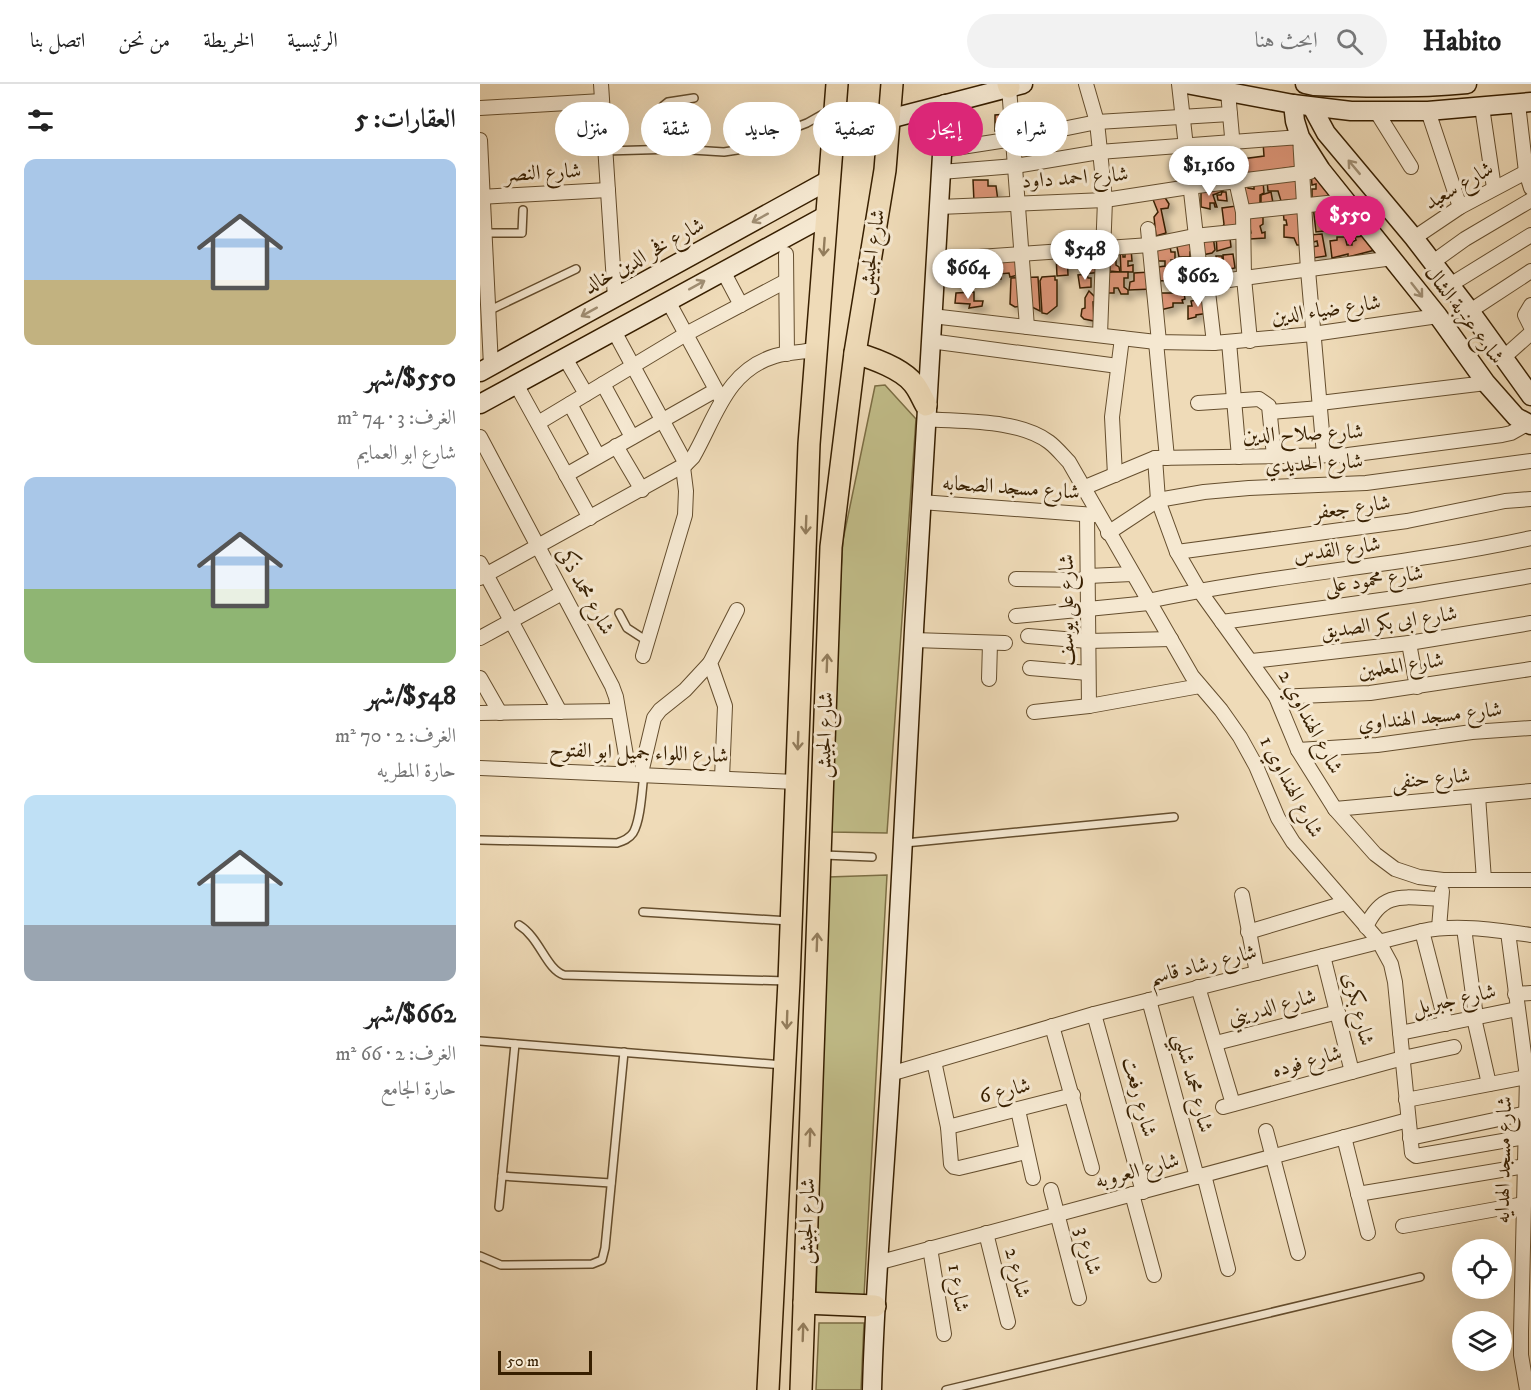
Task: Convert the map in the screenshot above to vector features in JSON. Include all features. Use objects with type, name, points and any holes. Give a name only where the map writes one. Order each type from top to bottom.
[{"type":"main road","name":"شارع الجيش","points":[[836,102],[837,84]]},
{"type":"main road","name":"شارع الجيش","points":[[890,102],[892,84]]},
{"type":"main road","name":"شارع الجيش","points":[[768,1390],[789,982],[809,444],[831,156]]},
{"type":"main road","name":"شارع الجيش","points":[[801,1390],[831,547],[855,353],[886,156]]},
{"type":"main road","points":[[855,353],[875,360],[913,382],[926,412]]},
{"type":"main road","points":[[809,444],[825,453],[835,453],[843,449]]},
{"type":"main road","points":[[808,480],[824,476],[839,483]]},
{"type":"main road","points":[[789,982],[816,985]]},
{"type":"main road","points":[[804,1303],[874,1306]]},
{"type":"street","points":[[480,108],[602,101],[601,84]]},
{"type":"street","points":[[1086,84],[1097,122],[1105,200],[1100,335]]},
{"type":"street","points":[[1179,84],[1200,281],[1207,283],[1393,258]]},
{"type":"street","points":[[1186,84],[1293,104],[1351,111],[1428,111],[1482,107],[1525,111],[1526,172],[1531,188]]},
{"type":"street","points":[[1305,84],[1434,87],[1467,84]]},
{"type":"street","points":[[952,102],[1013,85],[1013,102]]},
{"type":"street","points":[[1228,92],[1236,181],[1243,212],[1244,278],[1250,341]]},
{"type":"street","name":"شارع عزبة الشال","points":[[1293,104],[1300,138],[1321,170],[1438,316],[1486,383],[1516,417],[1529,424]]},
{"type":"street","name":"شارع عزبة الشال","points":[[1312,106],[1326,134],[1433,262],[1531,396]]},
{"type":"street","points":[[1482,107],[1494,188]]},
{"type":"street","points":[[1376,111],[1412,167]]},
{"type":"street","points":[[1428,111],[1460,207]]},
{"type":"street","points":[[1068,128],[1097,122],[1230,114]]},
{"type":"street","points":[[941,172],[1015,166],[1099,152],[1300,138],[1300,174],[1324,455]]},
{"type":"street","points":[[480,140],[484,233],[483,279],[488,311],[485,369],[510,387],[538,423],[590,518]]},
{"type":"street","points":[[605,156],[615,298]]},
{"type":"street","points":[[872,1390],[874,1306],[890,1074],[942,156]]},
{"type":"street","points":[[1014,156],[1027,327]]},
{"type":"street","name":"شارع احمد داود","points":[[939,207],[1105,200],[1321,170]]},
{"type":"street","name":"شارع سعيد","points":[[1414,238],[1460,207],[1526,172]]},
{"type":"street","name":"شارع فخر الدين خالد","points":[[485,369],[829,180]]},
{"type":"street","name":"شارع النصر","points":[[481,197],[608,190]]},
{"type":"street","points":[[1433,262],[1474,233],[1531,200]]},
{"type":"street","points":[[1243,212],[1346,201]]},
{"type":"street","points":[[480,404],[827,215]]},
{"type":"street","name":"شارع الهنداوي 2","points":[[1148,229],[1157,342],[1161,458],[1158,500],[1177,552],[1199,590],[1276,697],[1298,750],[1335,809],[1375,854],[1395,869],[1419,878],[1531,880]]},
{"type":"street","points":[[935,260],[1150,245],[1194,236],[1243,231]]},
{"type":"street","points":[[1450,285],[1531,235]]},
{"type":"street","points":[[786,254],[787,354]]},
{"type":"street","points":[[723,271],[741,305]]},
{"type":"street","points":[[1470,311],[1531,271]]},
{"type":"street","points":[[538,423],[686,334],[786,281]]},
{"type":"street","points":[[1207,283],[1234,401],[1239,457]]},
{"type":"street","points":[[668,301],[719,395]]},
{"type":"street","points":[[1531,305],[1525,315],[1531,327]]},
{"type":"street","name":"شارع ضياء الدين","points":[[932,316],[1157,342],[1250,341],[1438,316]]},
{"type":"street","points":[[614,331],[684,466],[685,515],[643,656]]},
{"type":"street","points":[[1503,358],[1531,333]]},
{"type":"street","points":[[1115,475],[1112,417],[1122,338]]},
{"type":"street","points":[[930,340],[1118,366]]},
{"type":"street","points":[[566,475],[662,420],[719,395],[745,371],[760,362],[787,354],[816,350]]},
{"type":"street","points":[[565,358],[586,394]]},
{"type":"street","points":[[1270,412],[1486,383]]},
{"type":"street","points":[[603,384],[632,438]]},
{"type":"street","points":[[560,712],[482,572],[537,547],[684,466],[693,457],[719,395]]},
{"type":"street","points":[[1198,403],[1259,399],[1265,401],[1270,412],[1274,456]]},
{"type":"street","points":[[570,404],[598,456]]},
{"type":"street","name":"شارع الهنداوي 1","points":[[926,412],[1023,429],[1049,442],[1070,462],[1093,515],[1108,533],[1200,686],[1240,737],[1256,766],[1278,818],[1293,842],[1378,940],[1391,964],[1395,982],[1410,1138],[1414,1155],[1419,1156],[1528,1124]]},
{"type":"street","name":"شارع صلاح الدين","points":[[1083,488],[1161,458],[1371,453],[1502,435],[1529,424]]},
{"type":"street","name":"شارع محمد ذكى","points":[[480,437],[612,686],[638,773]]},
{"type":"street","points":[[616,446],[642,490]]},
{"type":"street","name":"شارع الحديدي","points":[[1108,533],[1158,500],[1249,488],[1366,483],[1531,461]]},
{"type":"street","name":"شارع جعفر","points":[[1177,552],[1407,521],[1504,501],[1531,499]]},
{"type":"street","name":"شارع مسجد الصحابه","points":[[921,502],[1093,515]]},
{"type":"street","name":"شارع على يوسف","points":[[1089,706],[1088,578],[1093,515]]},
{"type":"street","name":"شارع القدس","points":[[1016,616],[1148,602],[1199,590],[1432,558],[1531,538]]},
{"type":"street","points":[[1016,579],[1088,578],[1132,574]]},
{"type":"street","name":"شارع محمود على","points":[[1222,622],[1417,595],[1531,576]]},
{"type":"street","points":[[480,638],[562,593]]},
{"type":"street","points":[[638,773],[654,718],[710,663],[737,610]]},
{"type":"street","name":"شارع ابى بكر الصديق","points":[[1252,661],[1409,643],[1531,623]]},
{"type":"street","points":[[1028,636],[1088,641],[1171,639]]},
{"type":"street","points":[[914,640],[1005,643]]},
{"type":"street","points":[[989,679],[990,643]]},
{"type":"street","points":[[1409,643],[1417,687]]},
{"type":"street","points":[[710,663],[726,706],[722,777]]},
{"type":"street","points":[[1030,668],[1088,673]]},
{"type":"street","name":"شارع المعلمين","points":[[1276,697],[1323,696],[1417,687],[1531,669]]},
{"type":"street","points":[[480,678],[500,713]]},
{"type":"street","points":[[1034,712],[1089,706],[1200,686]]},
{"type":"street","points":[[480,713],[618,711]]},
{"type":"street","name":"شارع مسجد الهنداوي","points":[[1298,750],[1377,745],[1472,732],[1531,728]]},
{"type":"street","name":"شارع اللواء جميل ابو الفتوح","points":[[480,768],[638,773],[796,782]]},
{"type":"street","name":"شارع حنفى","points":[[1335,809],[1531,791]]},
{"type":"street","points":[[1478,796],[1484,880]]},
{"type":"street","points":[[1439,928],[1443,880]]},
{"type":"street","points":[[1242,895],[1257,973]]},
{"type":"street","points":[[1366,927],[1373,912],[1389,900],[1441,899]]},
{"type":"street","points":[[1248,932],[1345,903]]},
{"type":"street","name":"شارع رشاد قاسم","points":[[890,1074],[1094,1014],[1378,940],[1439,928],[1464,928],[1531,935]]},
{"type":"street","points":[[1464,928],[1475,1018],[1489,1084]]},
{"type":"street","points":[[1422,931],[1446,1024]]},
{"type":"street","name":"شارع مسجد الهدايه","points":[[1508,932],[1517,1009],[1526,1039],[1528,1081],[1527,1390]]},
{"type":"street","name":"شارع بكرى","points":[[1323,956],[1352,1072]]},
{"type":"street","points":[[1198,987],[1216,1043]]},
{"type":"street","points":[[1515,994],[1531,993]]},
{"type":"street","name":"شارع محمد شلبي","points":[[1149,1000],[1228,1269]]},
{"type":"street","name":"شارع جبريل","points":[[1400,1033],[1517,1009]]},
{"type":"street","name":"شارع الدريني","points":[[1216,1043],[1338,1012]]},
{"type":"street","name":"شارع رفعت","points":[[1094,1014],[1137,1193],[1154,1275]]},
{"type":"street","points":[[1052,1026],[1092,1168]]},
{"type":"street","name":"شارع فوده","points":[[1216,1043],[1228,1105],[1402,1058],[1454,1047]]},
{"type":"street","points":[[933,1061],[948,1127],[951,1164],[954,1167],[1026,1152]]},
{"type":"street","points":[[1406,1100],[1489,1084],[1528,1081]]},
{"type":"street","name":"شارع 6","points":[[948,1127],[1072,1095]]},
{"type":"street","points":[[1018,1110],[1033,1178]]},
{"type":"street","name":"شارع العروبه","points":[[877,1263],[1408,1120]]},
{"type":"street","points":[[1410,1138],[1528,1124]]},
{"type":"street","points":[[1266,1131],[1298,1253]]},
{"type":"street","points":[[1344,1137],[1368,1233]]},
{"type":"street","points":[[1358,1194],[1528,1165]]},
{"type":"street","name":"شارع 3","points":[[1051,1190],[1079,1298]]},
{"type":"street","points":[[1403,1226],[1527,1206]]},
{"type":"street","name":"شارع 2","points":[[986,1233],[1008,1322]]},
{"type":"street","name":"شارع 1","points":[[930,1248],[944,1334]]},
{"type":"lane","points":[[668,102],[694,98]]},
{"type":"lane","points":[[711,151],[737,150],[813,120]]},
{"type":"lane","points":[[484,233],[522,233],[523,210]]},
{"type":"lane","points":[[488,311],[576,269]]},
{"type":"lane","points":[[619,614],[627,628],[647,641]]},
{"type":"lane","points":[[480,840],[617,843],[626,840],[633,834],[636,825],[638,773]]},
{"type":"lane","points":[[902,843],[1174,817]]},
{"type":"lane","points":[[820,855],[872,856]]},
{"type":"lane","points":[[644,912],[791,921]]},
{"type":"lane","points":[[519,925],[527,930],[537,942],[552,968],[564,975],[789,982]]},
{"type":"lane","points":[[480,1041],[785,1065]]},
{"type":"lane","points":[[499,1207],[515,1044]]},
{"type":"lane","points":[[480,1256],[501,1265],[592,1264],[602,1260],[624,1052]]},
{"type":"lane","points":[[502,1176],[611,1183]]},
{"type":"lane","points":[[946,1390],[1420,1277]]},
{"type":"shaded area","points":[[885,385],[916,419],[887,833],[831,832],[838,616],[843,540],[875,386]]},
{"type":"shaded area","points":[[887,875],[864,1296],[816,1297],[828,877]]},
{"type":"shaded area","points":[[819,1323],[864,1323],[861,1390],[816,1390]]},
{"type":"building","points":[[1291,139],[1305,162],[1301,173],[1293,167],[1281,169],[1281,176],[1244,175],[1242,159],[1264,156],[1263,142]]},
{"type":"building","points":[[1311,172],[1338,195],[1312,199],[1312,189],[1316,189],[1316,184],[1312,185]]},
{"type":"building","points":[[1297,175],[1299,200],[1281,201],[1278,191],[1268,191],[1267,181]]},
{"type":"building","points":[[973,180],[988,180],[988,186],[996,186],[998,201],[974,202]]},
{"type":"building","points":[[1263,181],[1264,193],[1260,195],[1260,205],[1247,206],[1244,183],[1247,183],[1248,188],[1254,189],[1254,182]]},
{"type":"building","points":[[1201,188],[1223,188],[1223,191],[1213,195],[1217,207],[1214,203],[1210,203],[1210,209],[1201,207]]},
{"type":"building","points":[[1222,192],[1226,192],[1227,201],[1218,200],[1217,195],[1221,195]]},
{"type":"building","points":[[1271,192],[1273,203],[1261,205],[1261,195]]},
{"type":"building","points":[[1164,196],[1169,204],[1168,208],[1161,209],[1166,233],[1156,236],[1154,217],[1158,212],[1152,197]]},
{"type":"building","points":[[1337,204],[1338,216],[1330,218],[1332,230],[1316,232],[1313,206]]},
{"type":"building","points":[[1236,206],[1240,227],[1222,228],[1224,224],[1222,208]]},
{"type":"building","points":[[1300,208],[1304,245],[1297,245],[1294,238],[1284,237],[1284,225],[1287,225],[1283,210]]},
{"type":"building","points":[[1263,213],[1263,224],[1260,226],[1262,233],[1265,232],[1265,238],[1250,239],[1247,215]]},
{"type":"building","points":[[1322,234],[1326,256],[1313,258],[1312,247],[1318,246],[1317,241],[1310,243],[1309,235]]},
{"type":"building","points":[[1216,235],[1230,238],[1231,247],[1217,251]]},
{"type":"building","points":[[1200,236],[1213,236],[1215,250],[1212,253],[1202,255]]},
{"type":"building","points":[[1365,236],[1375,250],[1348,257],[1348,254],[1332,258],[1330,241],[1337,240],[1337,237],[1345,237],[1347,245],[1352,245],[1352,242],[1356,240],[1355,237]]},
{"type":"building","points":[[1189,239],[1193,252],[1190,252],[1190,257],[1179,257],[1176,242]]},
{"type":"building","points":[[1170,246],[1171,252],[1175,252],[1175,260],[1171,260],[1172,265],[1176,266],[1179,280],[1158,281],[1158,267],[1165,266],[1165,261],[1157,261],[1155,247]]},
{"type":"building","points":[[1131,248],[1132,261],[1128,261],[1128,266],[1133,265],[1133,272],[1121,272],[1120,250],[1123,249],[1123,257],[1125,257],[1125,249]]},
{"type":"building","points":[[1109,250],[1118,250],[1116,265],[1120,272],[1110,271]]},
{"type":"building","points":[[1098,251],[1101,272],[1084,274],[1082,253]]},
{"type":"building","points":[[1067,253],[1068,275],[1057,276],[1056,254]]},
{"type":"building","points":[[1233,254],[1235,268],[1224,270],[1223,255]]},
{"type":"building","points":[[1216,256],[1222,256],[1223,271],[1218,272]]},
{"type":"building","points":[[1000,257],[1001,279],[994,279],[993,270],[989,272],[989,279],[982,280],[980,269],[973,270],[974,279],[964,278],[964,270],[968,269],[968,258]]},
{"type":"building","points":[[1017,257],[1018,275],[1010,277],[1009,273],[1000,274],[1001,258]]},
{"type":"building","points":[[955,259],[963,259],[964,269],[960,269],[959,278],[956,278]]},
{"type":"building","points":[[1182,259],[1194,259],[1198,277],[1183,279],[1179,263]]},
{"type":"building","points":[[1128,272],[1128,278],[1124,278],[1124,287],[1128,290],[1128,294],[1121,294],[1118,288],[1114,288],[1114,293],[1106,293],[1104,273]]},
{"type":"building","points":[[1150,272],[1152,289],[1129,290],[1130,282],[1134,281],[1134,273]]},
{"type":"building","points":[[1087,274],[1088,278],[1091,278],[1091,287],[1080,288],[1078,275]]},
{"type":"building","points":[[1055,276],[1057,306],[1047,314],[1042,313],[1040,281],[1042,277]]},
{"type":"building","points":[[1038,277],[1040,311],[1028,305],[1015,307],[1010,304],[1011,278]]},
{"type":"building","points":[[1089,291],[1099,301],[1093,302],[1094,321],[1081,316]]},
{"type":"building","points":[[974,292],[974,301],[983,301],[982,306],[969,308],[970,304],[955,303],[956,293]]},
{"type":"building","points":[[1160,293],[1184,293],[1185,299],[1182,300],[1183,303],[1173,303],[1173,307],[1160,310]]},
{"type":"building","points":[[1206,298],[1209,313],[1188,319],[1188,306],[1192,306],[1191,301]]}]
